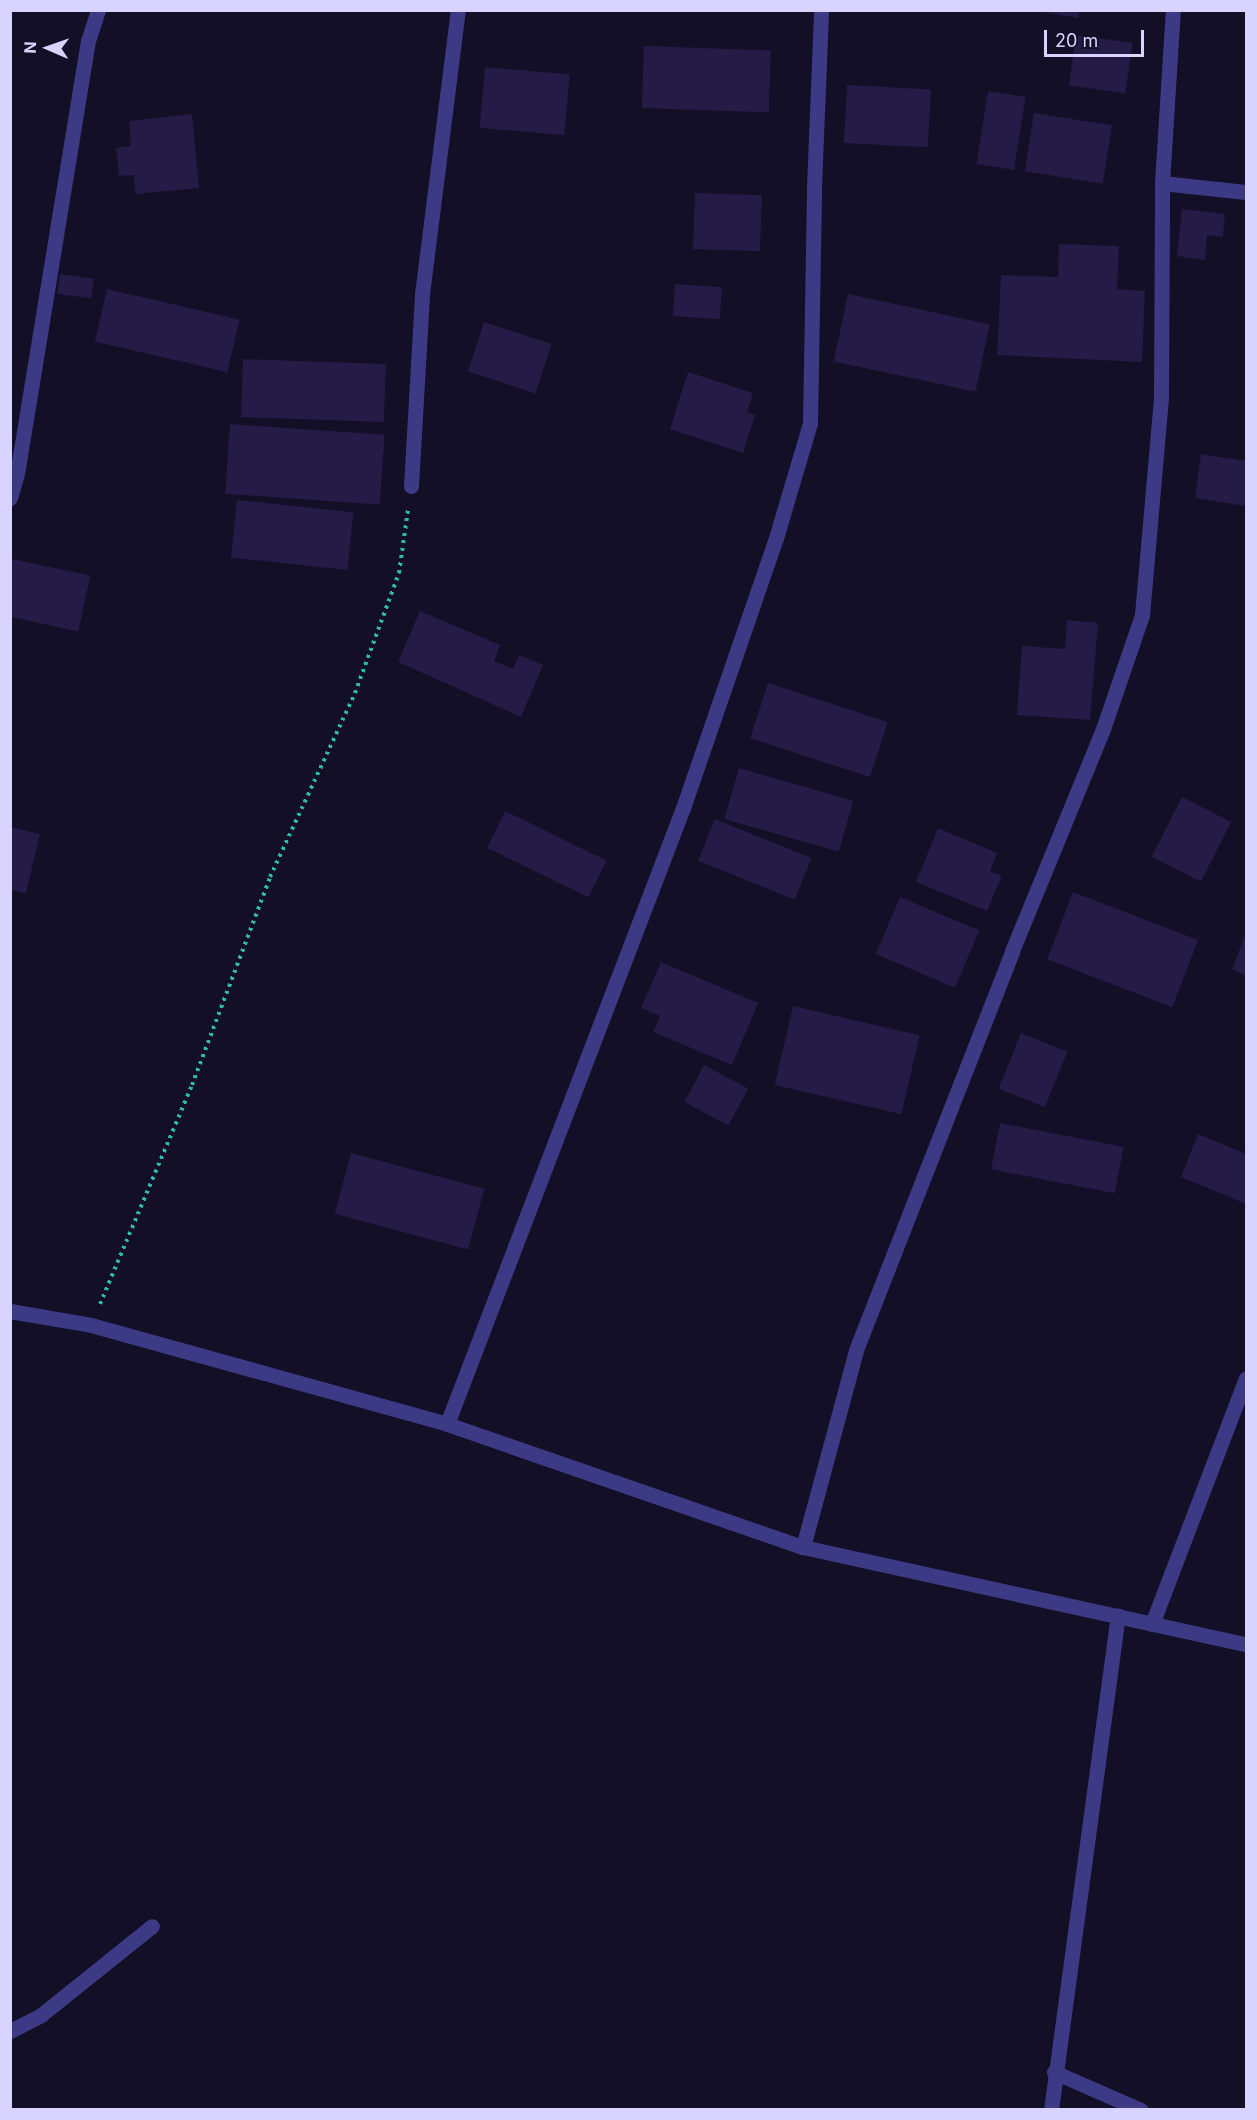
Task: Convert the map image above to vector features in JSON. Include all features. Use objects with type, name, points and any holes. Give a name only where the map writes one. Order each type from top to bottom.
[{"type":"street","points":[[10,498],[17,474],[88,41],[98,10]]},
{"type":"street","points":[[411,486],[423,294],[458,10]]},
{"type":"street","points":[[447,1424],[683,808],[776,538],[810,423],[814,187],[821,10]]},
{"type":"street","points":[[803,1547],[856,1350],[1012,951],[1103,729],[1142,615],[1161,396],[1162,183],[1173,10]]},
{"type":"street","points":[[1162,183],[1246,192]]},
{"type":"street","points":[[10,1311],[92,1325],[447,1424],[803,1547],[1246,1644]]},
{"type":"street","points":[[1152,1624],[1246,1378]]},
{"type":"street","points":[[1051,2109],[1054,2072],[1118,1616]]},
{"type":"street","points":[[10,2031],[41,2015],[152,1926]]},
{"type":"street","points":[[1054,2072],[1141,2109]]},
{"type":"path","points":[[92,1325],[192,1085],[270,877],[355,693],[399,573],[411,486]]},
{"type":"building","points":[[1031,10],[1079,10],[1078,18]]},
{"type":"building","points":[[1076,35],[1132,43],[1125,93],[1069,86]]},
{"type":"building","points":[[644,46],[771,50],[769,112],[642,108]]},
{"type":"building","points":[[485,67],[570,74],[564,135],[480,128]]},
{"type":"building","points":[[847,85],[931,89],[928,147],[844,143]]},
{"type":"building","points":[[988,91],[1026,97],[1014,170],[976,164]]},
{"type":"building","points":[[1034,113],[1112,125],[1103,184],[1025,171]]},
{"type":"building","points":[[192,114],[199,188],[135,194],[134,175],[119,176],[116,148],[131,146],[129,121]]},
{"type":"building","points":[[695,193],[762,195],[760,251],[693,249]]},
{"type":"building","points":[[1182,209],[1225,214],[1223,237],[1207,235],[1205,260],[1177,256]]},
{"type":"building","points":[[1059,244],[1119,246],[1117,289],[1145,291],[1142,362],[997,355],[1001,275],[1058,277]]},
{"type":"building","points":[[60,274],[94,279],[91,299],[57,294]]},
{"type":"building","points":[[675,284],[722,287],[720,319],[673,316]]},
{"type":"building","points":[[107,289],[240,320],[227,372],[95,342]]},
{"type":"building","points":[[848,294],[990,324],[975,392],[834,361]]},
{"type":"building","points":[[484,322],[552,344],[535,393],[468,371]]},
{"type":"building","points":[[243,359],[386,364],[384,422],[241,417]]},
{"type":"building","points":[[688,372],[753,393],[747,412],[755,415],[743,453],[670,429]]},
{"type":"building","points":[[230,424],[385,435],[380,505],[225,494]]},
{"type":"building","points":[[1201,454],[1246,461],[1246,506],[1195,498]]},
{"type":"building","points":[[237,500],[353,512],[347,570],[231,558]]},
{"type":"building","points":[[12,559],[90,576],[78,631],[10,617]]},
{"type":"building","points":[[420,611],[500,645],[494,661],[513,669],[519,655],[543,665],[521,717],[398,662]]},
{"type":"building","points":[[1067,620],[1098,623],[1090,720],[1017,715],[1022,646],[1065,649]]},
{"type":"building","points":[[768,683],[888,722],[870,777],[750,738]]},
{"type":"building","points":[[739,768],[853,801],[839,852],[724,819]]},
{"type":"building","points":[[1182,797],[1231,822],[1201,882],[1152,857]]},
{"type":"building","points":[[505,811],[607,861],[589,897],[487,848]]},
{"type":"building","points":[[715,819],[811,858],[795,900],[698,861]]},
{"type":"building","points":[[10,827],[40,834],[26,893],[10,890]]},
{"type":"building","points":[[938,828],[997,853],[990,871],[1002,876],[987,911],[916,882]]},
{"type":"building","points":[[1073,892],[1198,940],[1172,1007],[1047,959]]},
{"type":"building","points":[[900,897],[979,931],[955,988],[876,954]]},
{"type":"building","points":[[1246,933],[1246,976],[1232,969]]},
{"type":"building","points":[[661,962],[758,1003],[732,1065],[653,1032],[660,1016],[641,1008]]},
{"type":"building","points":[[793,1006],[920,1035],[901,1114],[775,1085]]},
{"type":"building","points":[[1021,1033],[1067,1052],[1045,1107],[999,1089]]},
{"type":"building","points":[[704,1065],[748,1088],[728,1126],[684,1102]]},
{"type":"building","points":[[1000,1123],[1124,1147],[1115,1193],[991,1169]]},
{"type":"building","points":[[1198,1134],[1246,1154],[1246,1204],[1181,1177]]},
{"type":"building","points":[[351,1153],[484,1189],[468,1250],[335,1214]]}]
